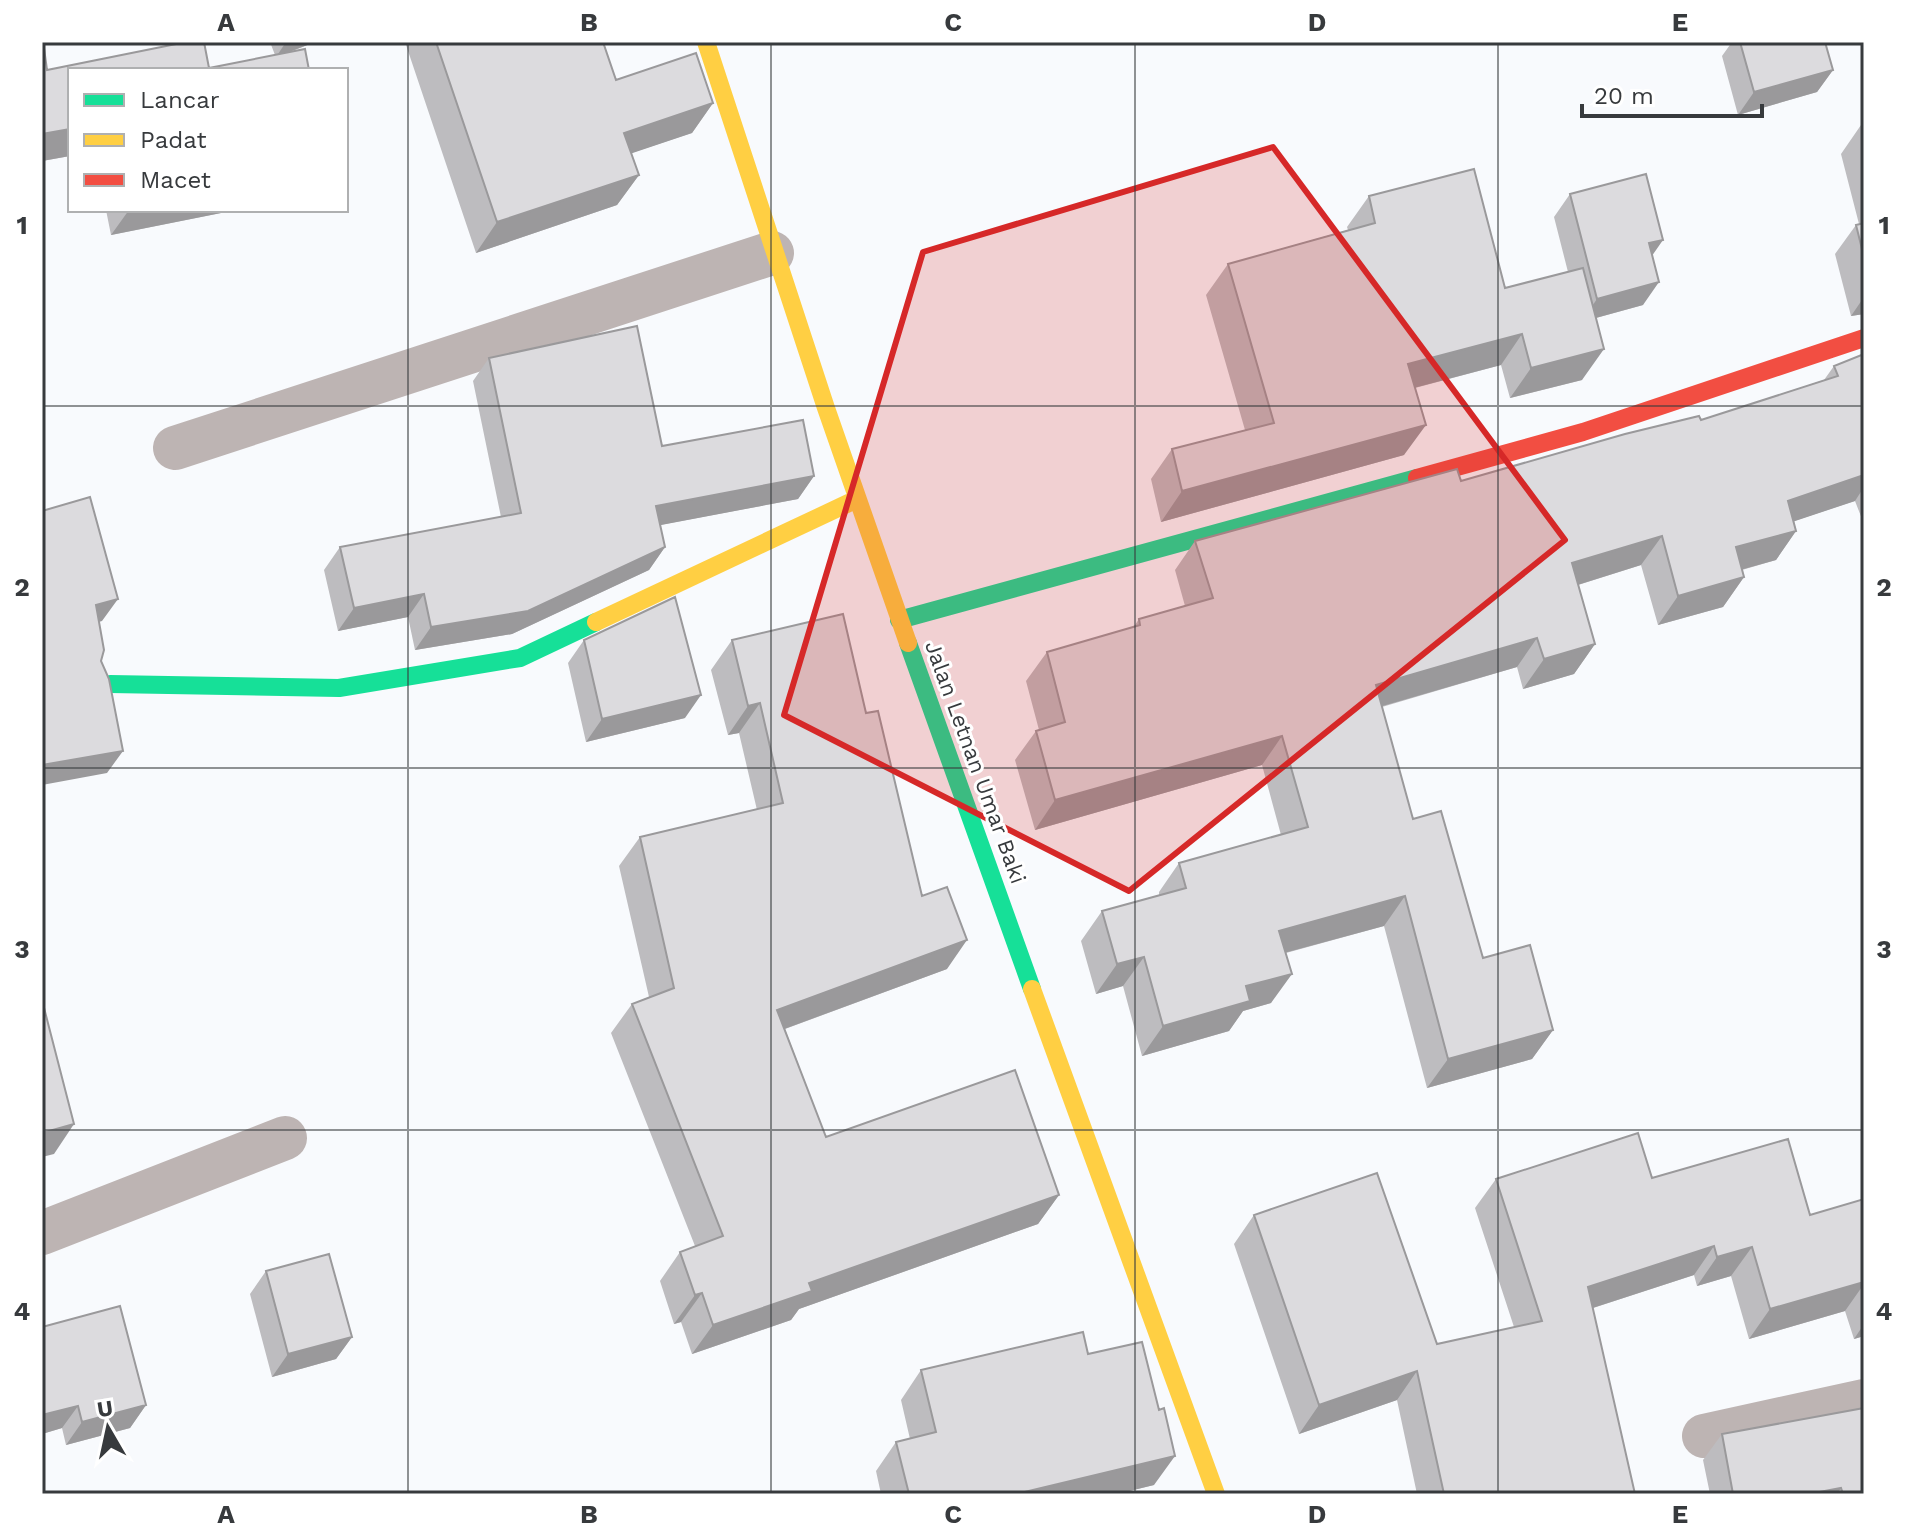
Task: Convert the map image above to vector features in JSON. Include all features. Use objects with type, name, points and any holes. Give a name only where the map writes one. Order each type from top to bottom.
[{"type":"street","name":"Jalan Letnan Umar Baki","points":[[706,42],[772,253],[855,500],[1216,1494]]},
{"type":"street","points":[[175,448],[772,253]]},
{"type":"street","points":[[899,620],[1583,432],[1864,338]]},
{"type":"street","points":[[110,684],[339,688],[520,658],[855,500]]},
{"type":"street","points":[[42,1233],[285,1138]]},
{"type":"street","points":[[1704,1436],[1864,1401]]},
{"type":"highlighted area","points":[[1273,147],[1565,540],[1129,891],[784,715],[923,252]]},
{"type":"building","points":[[186,42],[204,42],[209,68],[68,68],[68,129],[42,134],[42,48],[47,70]]},
{"type":"building","points":[[436,42],[603,42],[616,80],[696,53],[713,103],[624,133],[639,175],[497,222]]},
{"type":"building","points":[[1740,42],[1825,42],[1833,70],[1754,92]]},
{"type":"building","points":[[305,49],[309,68],[209,68]]},
{"type":"building","points":[[1474,169],[1505,288],[1583,268],[1604,349],[1531,368],[1522,334],[1408,364],[1426,425],[1182,491],[1172,449],[1274,423],[1228,264],[1375,223],[1369,196]]},
{"type":"building","points":[[1646,174],[1663,240],[1649,243],[1659,282],[1597,299],[1570,194]]},
{"type":"building","points":[[1864,223],[1864,257],[1856,225]]},
{"type":"building","points":[[637,326],[662,446],[803,420],[814,476],[656,506],[665,547],[528,611],[431,627],[424,594],[354,608],[340,547],[521,513],[489,358]]},
{"type":"building","points":[[1864,354],[1864,475],[1788,501],[1796,531],[1736,547],[1744,577],[1678,596],[1662,536],[1572,563],[1595,644],[1544,659],[1537,638],[1376,685],[1413,819],[1441,811],[1483,958],[1530,945],[1553,1030],[1448,1059],[1405,896],[1279,931],[1292,974],[1246,986],[1250,1001],[1163,1026],[1144,957],[1117,964],[1102,911],[1186,888],[1179,863],[1308,827],[1282,736],[1055,800],[1036,731],[1065,722],[1047,652],[1140,625],[1139,619],[1213,598],[1195,541],[1457,469],[1461,481],[1625,434],[1699,416],[1701,420],[1838,376],[1834,366]]},
{"type":"building","points":[[90,497],[118,599],[96,605],[104,650],[101,661],[109,679],[123,751],[42,765],[42,511]]},
{"type":"building","points":[[675,597],[701,695],[602,719],[584,640]]},
{"type":"building","points":[[843,614],[866,713],[878,711],[922,896],[947,887],[967,940],[777,1010],[826,1137],[1015,1070],[1059,1195],[809,1283],[812,1291],[713,1325],[702,1293],[695,1295],[680,1252],[723,1236],[632,1004],[674,988],[640,837],[783,803],[760,703],[748,706],[732,640]]},
{"type":"building","points":[[42,1000],[74,1124],[42,1133]]},
{"type":"building","points":[[1638,1133],[1652,1178],[1788,1139],[1810,1215],[1864,1199],[1864,1282],[1770,1309],[1752,1247],[1717,1257],[1714,1246],[1588,1287],[1635,1494],[1444,1494],[1417,1371],[1319,1405],[1254,1215],[1377,1173],[1437,1344],[1542,1321],[1496,1179]]},
{"type":"building","points":[[329,1254],[352,1337],[288,1354],[266,1271]]},
{"type":"building","points":[[120,1306],[146,1405],[82,1422],[78,1406],[42,1415],[42,1327]]},
{"type":"building","points":[[1083,1332],[1088,1354],[1142,1342],[1159,1410],[1164,1408],[1175,1456],[1016,1494],[909,1494],[896,1442],[936,1432],[921,1370]]},
{"type":"building","points":[[1864,1408],[1864,1494],[1843,1494],[1841,1488],[1809,1494],[1733,1494],[1722,1434]]},
{"type":"traffic: fast","points":[[899,620],[1417,478]]},
{"type":"traffic: fast","points":[[110,684],[339,688],[520,658],[596,622]]},
{"type":"traffic: fast","points":[[908,643],[1032,989]]},
{"type":"traffic: slow","points":[[706,42],[826,408],[908,643]]},
{"type":"traffic: slow","points":[[596,622],[855,500]]},
{"type":"traffic: slow","points":[[1032,989],[1216,1494]]},
{"type":"traffic: jam","points":[[1417,478],[1583,432],[1864,338]]}]
